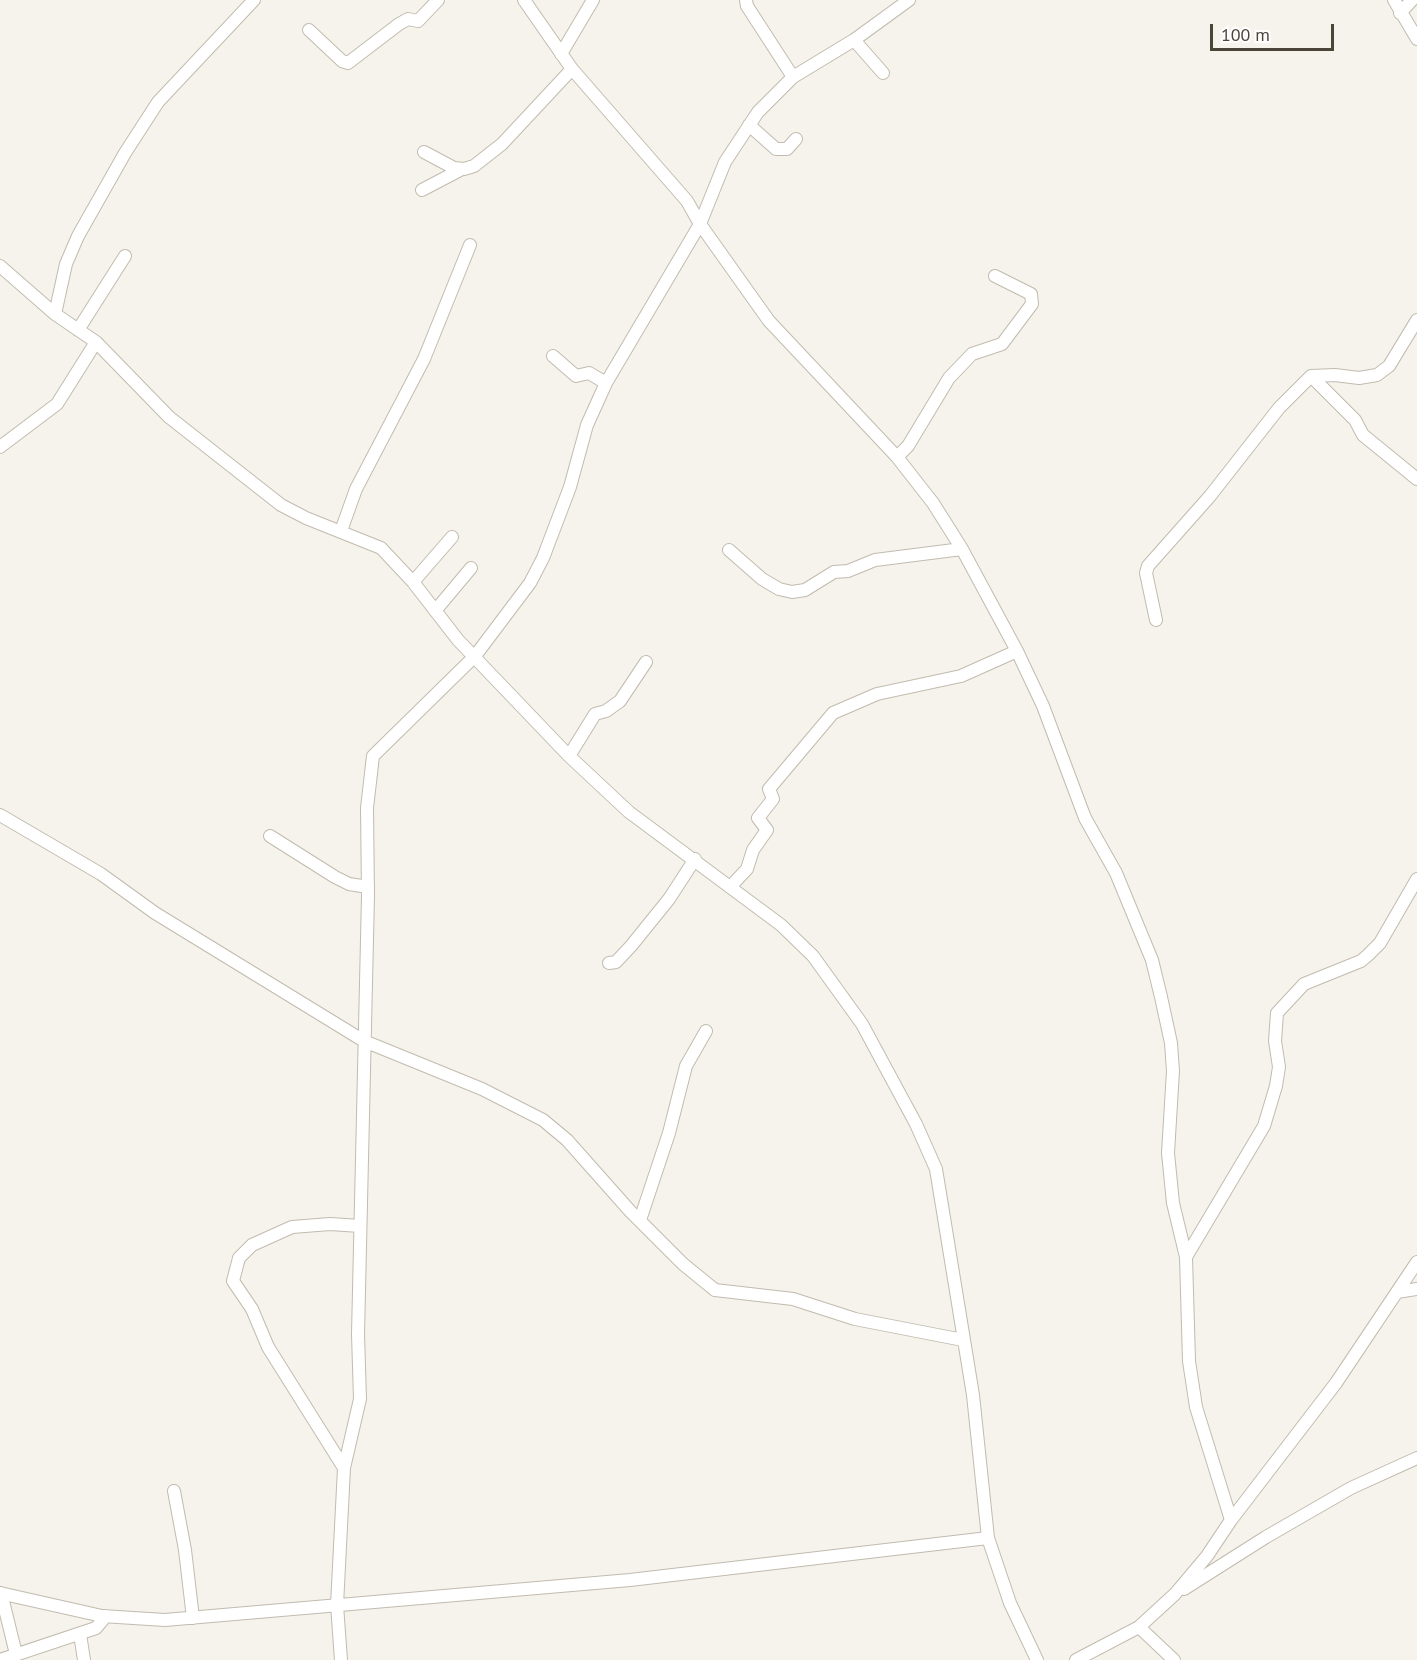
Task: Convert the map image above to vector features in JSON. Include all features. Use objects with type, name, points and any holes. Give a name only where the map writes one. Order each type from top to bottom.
[{"type":"street","points":[[55,314],[66,264],[78,236],[125,153],[158,102],[255,0]]},
{"type":"street","points":[[309,30],[342,61],[348,63],[399,24],[408,19],[418,21],[438,0]]},
{"type":"street","points":[[524,0],[572,69],[687,201],[700,224],[769,321],[897,457],[933,502],[962,549],[1017,651],[1043,706],[1085,818],[1116,873],[1152,960],[1171,1043],[1173,1071],[1168,1153],[1173,1203],[1186,1257],[1189,1361],[1196,1407],[1231,1520]]},
{"type":"street","points":[[561,54],[593,0]]},
{"type":"street","points":[[746,0],[747,6],[793,77]]},
{"type":"street","points":[[341,1660],[337,1605],[344,1468],[360,1399],[360,1226],[368,887],[367,808],[374,756],[475,656],[525,591],[543,558],[570,487],[579,447],[606,382],[700,224],[725,162],[749,125],[771,97],[793,77],[854,40],[909,0]]},
{"type":"street","points":[[1394,0],[1417,39]]},
{"type":"street","points":[[1400,13],[1412,0]]},
{"type":"street","points":[[854,40],[883,73]]},
{"type":"street","points":[[422,190],[474,166],[502,144],[572,69]]},
{"type":"street","points":[[749,125],[780,151],[793,145],[796,139]]},
{"type":"street","points":[[424,152],[454,168],[464,169]]},
{"type":"street","points":[[341,531],[356,489],[424,358],[470,245]]},
{"type":"street","points":[[78,330],[125,256]]},
{"type":"street","points":[[0,266],[55,314],[96,342],[169,417],[281,505],[306,518],[381,548],[412,582],[458,640],[569,756],[629,812],[781,925],[813,956],[862,1024],[916,1124],[936,1169],[973,1395],[988,1538],[1010,1603],[1037,1660]]},
{"type":"street","points":[[897,457],[908,446],[949,378],[972,354],[1002,344],[1032,304],[1031,294],[995,276]]},
{"type":"street","points":[[1156,620],[1146,573],[1148,566],[1210,496],[1279,408],[1311,376],[1335,375],[1359,378],[1377,375],[1389,366],[1417,320]]},
{"type":"street","points":[[0,447],[57,404],[96,342]]},
{"type":"street","points":[[553,356],[576,376],[590,373],[606,382]]},
{"type":"street","points":[[1311,376],[1355,420],[1363,435],[1417,479]]},
{"type":"street","points":[[412,582],[452,537]]},
{"type":"street","points":[[729,550],[762,579],[779,589],[792,592],[805,590],[834,572],[848,571],[875,560],[962,549]]},
{"type":"street","points":[[435,611],[471,568]]},
{"type":"street","points":[[731,886],[747,869],[753,850],[767,831],[758,818],[773,799],[770,789],[832,713],[877,694],[961,676],[1017,651]]},
{"type":"street","points":[[569,756],[595,714],[606,711],[629,692],[646,662]]},
{"type":"street","points":[[0,815],[101,874],[155,913],[364,1041],[473,1085],[543,1120],[567,1140],[640,1220],[715,1290],[793,1299],[855,1319],[963,1340]]},
{"type":"street","points":[[270,836],[348,884],[368,887]]},
{"type":"street","points":[[609,963],[616,962],[632,946],[669,899],[695,859]]},
{"type":"street","points":[[1186,1257],[1264,1126],[1279,1067],[1275,1041],[1277,1013],[1304,984],[1361,961],[1368,955],[1380,943],[1417,879]]},
{"type":"street","points":[[640,1220],[669,1133],[686,1066],[706,1031]]},
{"type":"street","points":[[344,1468],[268,1347],[252,1309],[233,1281],[239,1258],[252,1245],[292,1227],[330,1224],[360,1226]]},
{"type":"street","points":[[1076,1660],[1139,1627],[1176,1594],[1336,1383],[1417,1262]]},
{"type":"street","points":[[1397,1292],[1417,1289]]},
{"type":"street","points":[[1176,1594],[1266,1537],[1351,1488],[1417,1458]]},
{"type":"street","points":[[174,1491],[185,1550],[193,1618]]},
{"type":"street","points":[[16,1654],[1,1593],[106,1616],[146,1620],[193,1618],[630,1580],[988,1538]]},
{"type":"street","points":[[0,1660],[96,1628],[106,1616]]},
{"type":"street","points":[[1139,1627],[1174,1660]]},
{"type":"street","points":[[80,1634],[84,1660]]},
{"type":"street","points":[[1102,1648],[1108,1660]]}]
